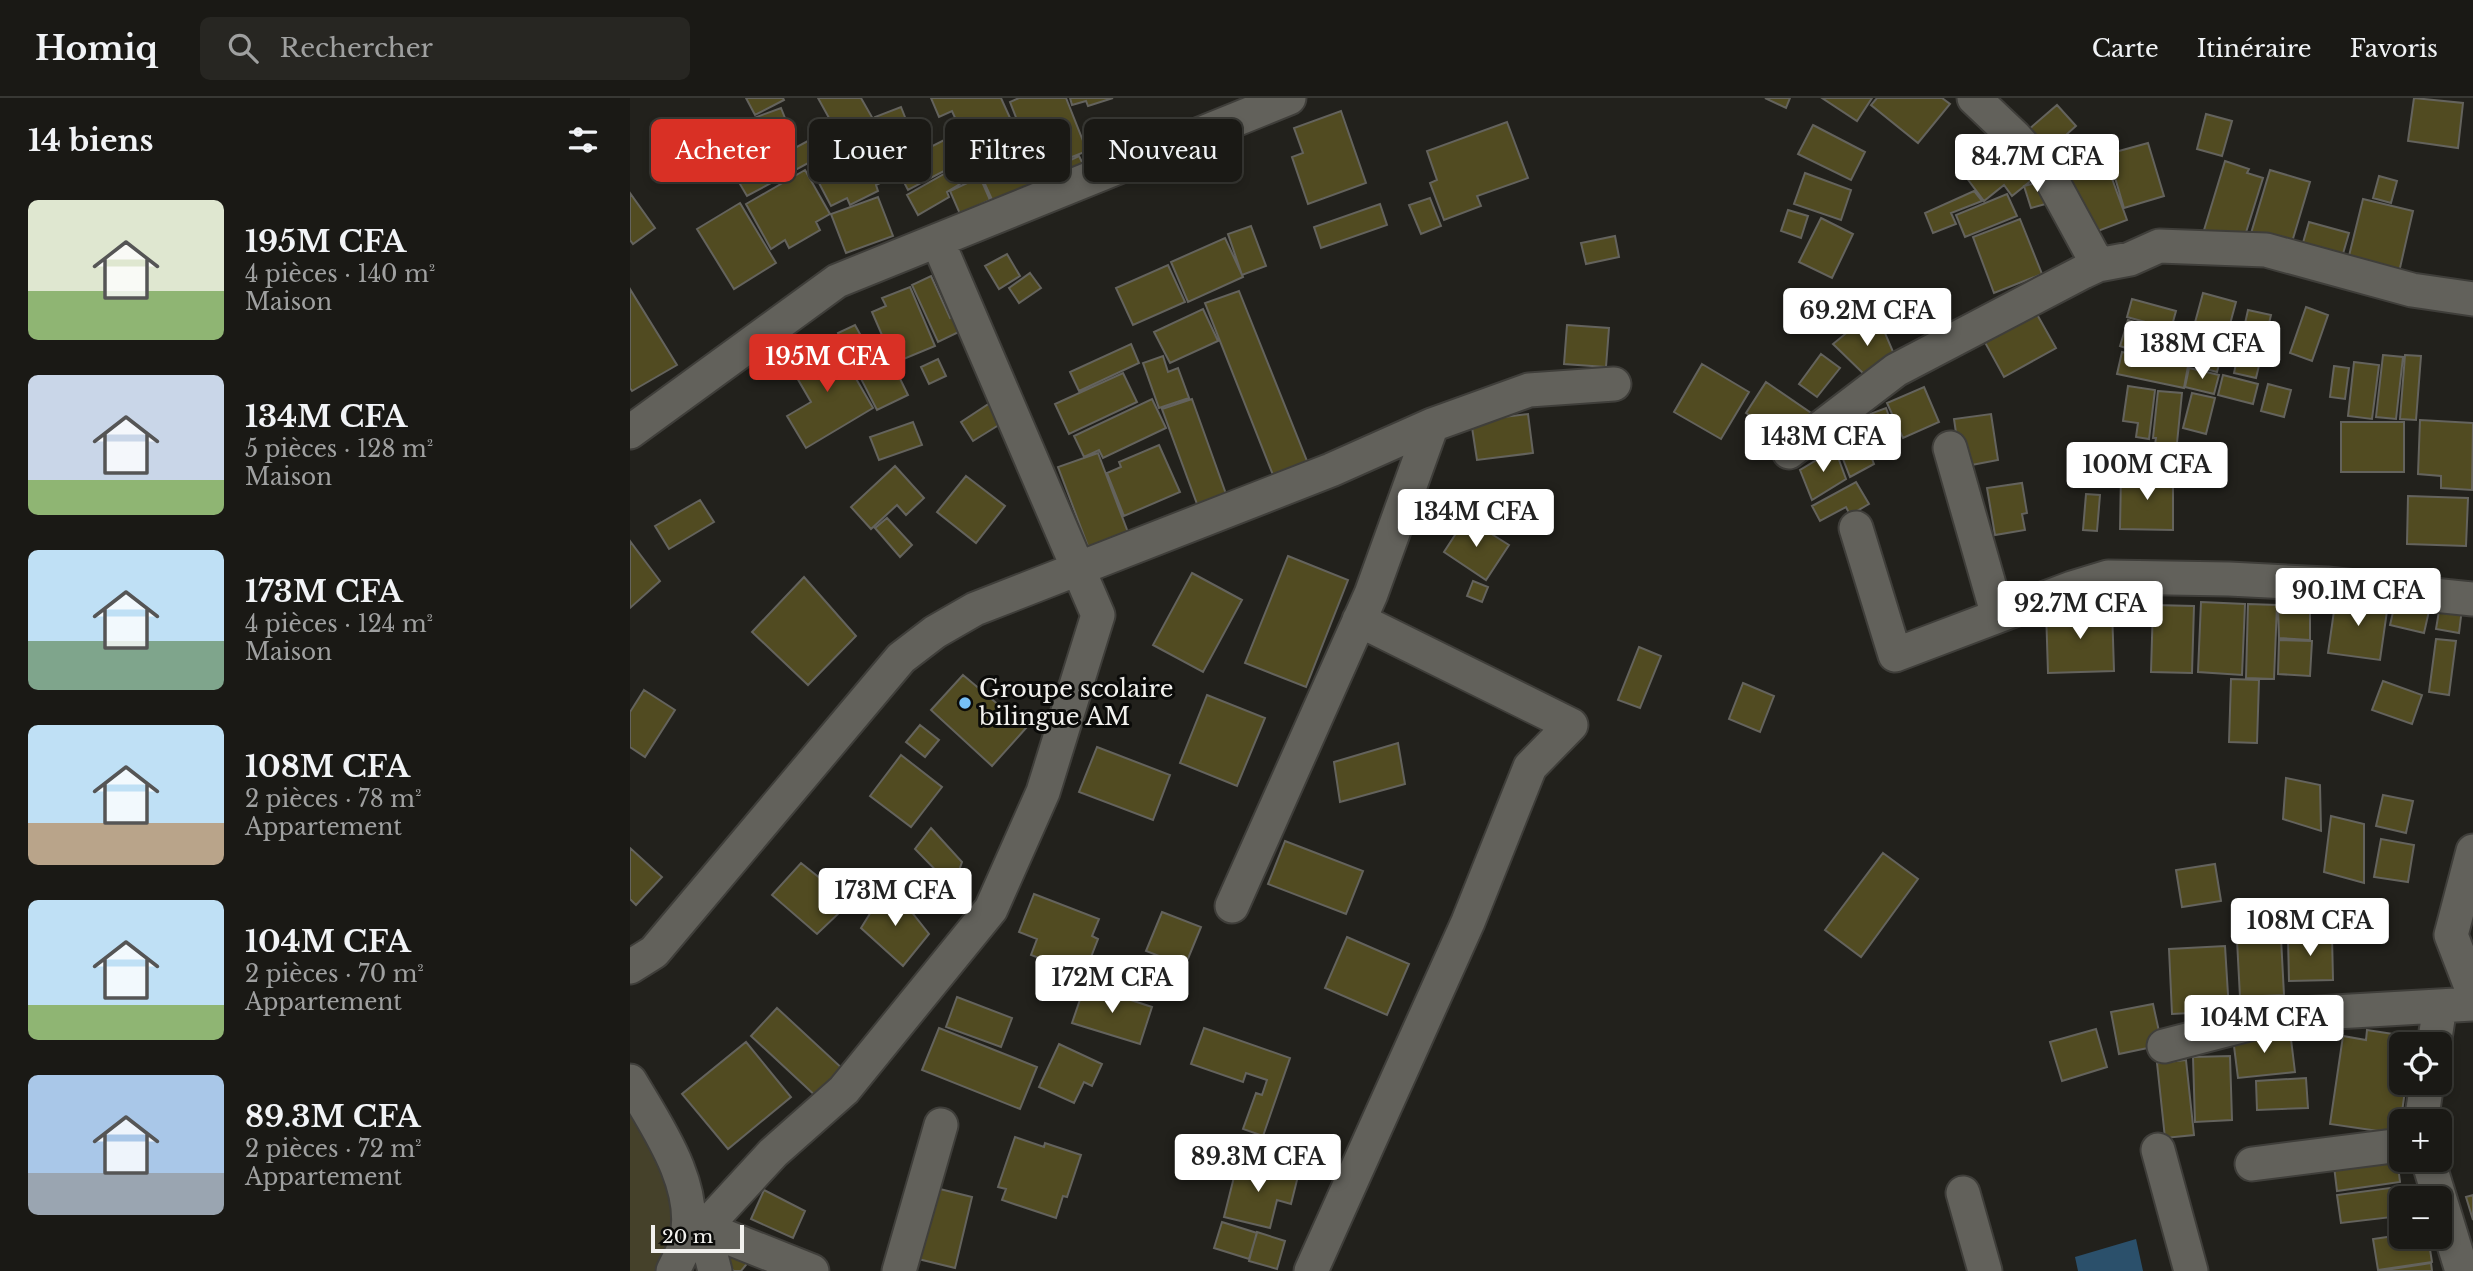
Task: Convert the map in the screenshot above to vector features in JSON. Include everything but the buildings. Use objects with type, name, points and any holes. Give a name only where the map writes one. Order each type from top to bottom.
[{"type":"street","points":[[630,432],[837,281],[1289,98]]},
{"type":"street","points":[[1974,98],[2015,136],[2049,175],[2098,265]]},
{"type":"street","points":[[673,1271],[695,1234],[773,1153],[844,1090],[991,909],[1043,792],[1098,615],[938,242]]},
{"type":"street","points":[[1788,452],[1896,370],[2098,265],[2130,259],[2159,246],[2266,250],[2412,290],[2473,299]]},
{"type":"street","points":[[633,971],[673,931],[901,658],[935,632],[975,609],[1331,470],[1432,425],[1530,390],[1614,384]]},
{"type":"street","points":[[1232,906],[1359,620],[1432,425]]},
{"type":"street","points":[[1950,448],[1998,616]]},
{"type":"street","points":[[1856,528],[1895,655],[2108,577],[2327,584],[2473,598]]},
{"type":"street","points":[[1311,1271],[1468,922],[1530,767],[1571,724],[1359,620]]},
{"type":"street","points":[[2473,851],[2451,935],[2473,992]]},
{"type":"street","points":[[2164,1046],[2284,1015],[2473,1004]]},
{"type":"street","points":[[2436,1032],[2440,1006]]},
{"type":"street","points":[[630,1081],[678,1168],[695,1234],[715,1271]]},
{"type":"street","points":[[899,1271],[941,1125]]},
{"type":"street","points":[[2252,1164],[2389,1146]]},
{"type":"street","points":[[2158,1150],[2191,1271]]},
{"type":"street","points":[[2432,1172],[2462,1271]]},
{"type":"street","points":[[1963,1192],[1985,1271]]},
{"type":"street","points":[[695,1234],[811,1271]]},
{"type":"shaded area","points":[[630,1082],[674,1188],[672,1227],[664,1271],[630,1271]]},
{"type":"water","points":[[2136,1239],[2143,1271],[2078,1271],[2075,1257]]},
{"type":"place","name":"Groupe scolaire bilingue AM","points":[[965,703]]}]
